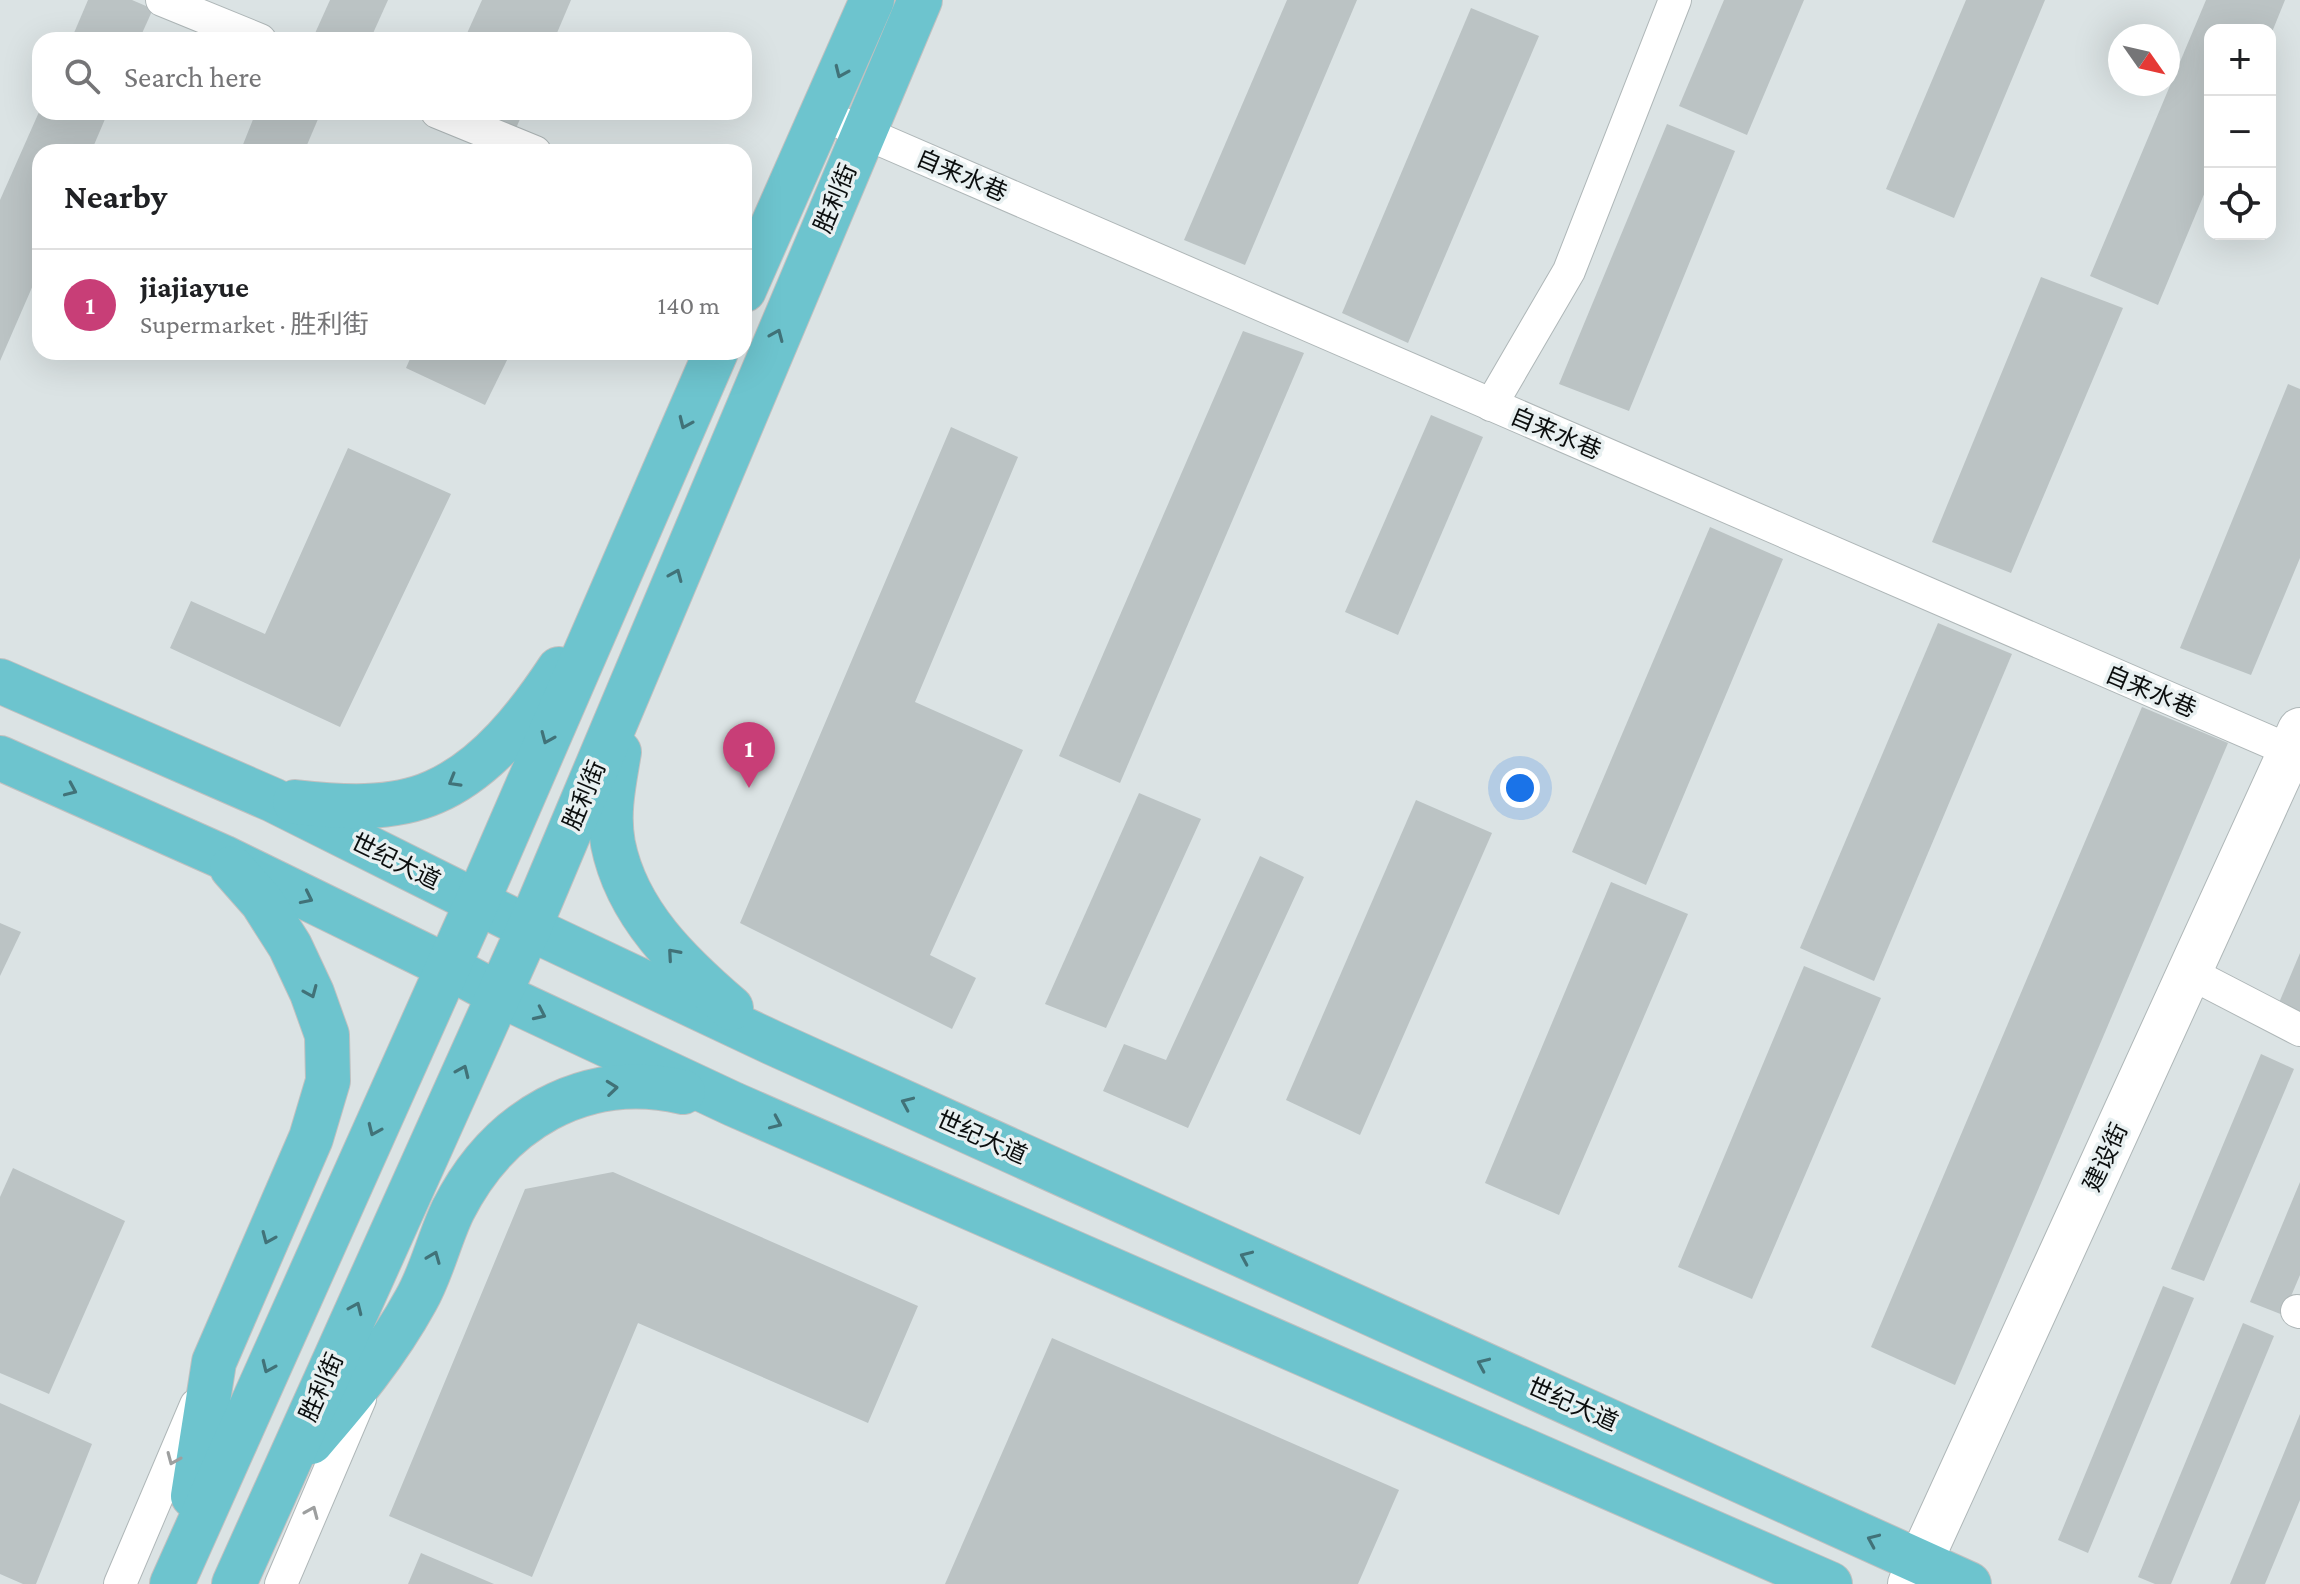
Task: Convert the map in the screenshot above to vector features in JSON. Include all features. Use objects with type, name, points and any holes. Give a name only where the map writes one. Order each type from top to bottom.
[{"type":"main road","name":"胜利街","points":[[754,241],[822,113],[872,0]]},
{"type":"main road","name":"胜利街","points":[[234,1584],[529,928],[920,0]]},
{"type":"main road","points":[[178,1571],[478,900],[712,360]]},
{"type":"main road","points":[[273,800],[343,807],[403,801],[433,793],[468,773],[505,739],[540,695],[609,593]]},
{"type":"main road","points":[[659,615],[624,725],[611,798],[613,844],[630,892],[653,930],[690,973],[773,1043]]},
{"type":"main road","name":"世纪大道","points":[[0,681],[273,800],[529,928],[773,1043],[1915,1573],[1969,1584]]},
{"type":"main road","points":[[0,758],[223,857],[498,994],[733,1104],[1830,1584]]},
{"type":"main road","points":[[178,1571],[214,1362],[311,1138],[328,1081],[327,1035],[296,958],[262,902],[223,857]]},
{"type":"main road","points":[[279,1480],[373,1370],[418,1298],[454,1210],[482,1164],[512,1132],[549,1108],[581,1093],[617,1087],[667,1089],[733,1104]]},
{"type":"street","points":[[162,0],[240,32]]},
{"type":"street","points":[[1491,405],[1569,271],[1675,0]]},
{"type":"street","name":"自来水巷","points":[[822,113],[1491,405],[2296,741]]},
{"type":"street","points":[[457,120],[515,144]]},
{"type":"street","name":"建设街","points":[[1915,1573],[2296,741]]},
{"type":"street","points":[[2190,973],[2300,1030]]},
{"type":"street","points":[[120,1584],[214,1362]]},
{"type":"street","points":[[281,1584],[373,1370]]},
{"type":"building","points":[[88,0],[132,0],[153,9],[143,32],[74,32]]},
{"type":"building","points":[[330,0],[388,0],[374,32],[316,32]]},
{"type":"building","points":[[482,0],[571,0],[557,32],[468,32]]},
{"type":"building","points":[[1287,0],[1357,0],[1245,265],[1184,240]]},
{"type":"building","points":[[1724,0],[1804,0],[1747,135],[1679,106]]},
{"type":"building","points":[[1966,0],[2045,0],[1954,218],[1886,189]]},
{"type":"building","points":[[2206,0],[2285,0],[2275,24],[2204,24],[2204,194],[2158,305],[2090,276],[2166,96],[2180,96],[2180,62]]},
{"type":"building","points":[[1471,8],[1539,36],[1408,343],[1342,313]]},
{"type":"building","points":[[35,120],[105,120],[94,144],[32,144],[32,287],[0,361],[0,200]]},
{"type":"building","points":[[253,120],[318,120],[307,144],[243,144]]},
{"type":"building","points":[[451,120],[520,120],[509,144],[502,144]]},
{"type":"building","points":[[1667,124],[1735,151],[1629,411],[1559,384]]},
{"type":"building","points":[[2041,277],[2123,308],[2011,573],[1932,542]]},
{"type":"building","points":[[1243,331],[1304,353],[1120,783],[1059,756]]},
{"type":"building","points":[[410,360],[507,360],[485,405],[406,368]]},
{"type":"building","points":[[2288,384],[2300,389],[2300,558],[2251,675],[2180,648]]},
{"type":"building","points":[[1431,415],[1483,437],[1398,635],[1345,612]]},
{"type":"building","points":[[951,427],[1018,457],[915,702],[1023,750],[930,955],[976,978],[952,1029],[740,923]]},
{"type":"building","points":[[348,448],[451,494],[340,727],[170,648],[191,601],[265,634]]},
{"type":"building","points":[[1710,527],[1783,559],[1646,885],[1572,852]]},
{"type":"building","points":[[1938,623],[2012,654],[1874,981],[1800,948]]},
{"type":"building","points":[[2142,707],[2228,743],[1955,1385],[1871,1347]]},
{"type":"building","points":[[1139,793],[1201,819],[1106,1028],[1045,1004]]},
{"type":"building","points":[[1416,800],[1492,833],[1360,1135],[1286,1100]]},
{"type":"building","points":[[1260,856],[1304,877],[1188,1128],[1103,1091],[1124,1044],[1166,1060]]},
{"type":"building","points":[[1611,882],[1688,914],[1559,1215],[1485,1183]]},
{"type":"building","points":[[0,923],[21,932],[0,976]]},
{"type":"building","points":[[2300,953],[2300,1036],[2270,1024]]},
{"type":"building","points":[[1804,966],[1881,998],[1752,1299],[1678,1267]]},
{"type":"building","points":[[2261,1054],[2294,1069],[2204,1281],[2171,1269]]},
{"type":"building","points":[[13,1168],[125,1221],[49,1394],[0,1373],[0,1197]]},
{"type":"building","points":[[613,1172],[918,1306],[868,1423],[638,1323],[532,1577],[389,1516],[525,1189]]},
{"type":"building","points":[[2300,1182],[2300,1275],[2283,1315],[2250,1302]]},
{"type":"building","points":[[2163,1286],[2194,1298],[2088,1553],[2058,1540]]},
{"type":"building","points":[[2243,1323],[2274,1336],[2171,1584],[2155,1584],[2138,1577]]},
{"type":"building","points":[[1052,1338],[1399,1490],[1358,1584],[945,1584]]},
{"type":"building","points":[[0,1403],[92,1444],[36,1584],[23,1584],[0,1574]]},
{"type":"building","points":[[2300,1414],[2300,1500],[2265,1584],[2230,1584]]},
{"type":"building","points":[[421,1553],[494,1584],[408,1584]]},
{"type":"place","name":"jiajiayue","points":[[749,788]]}]
